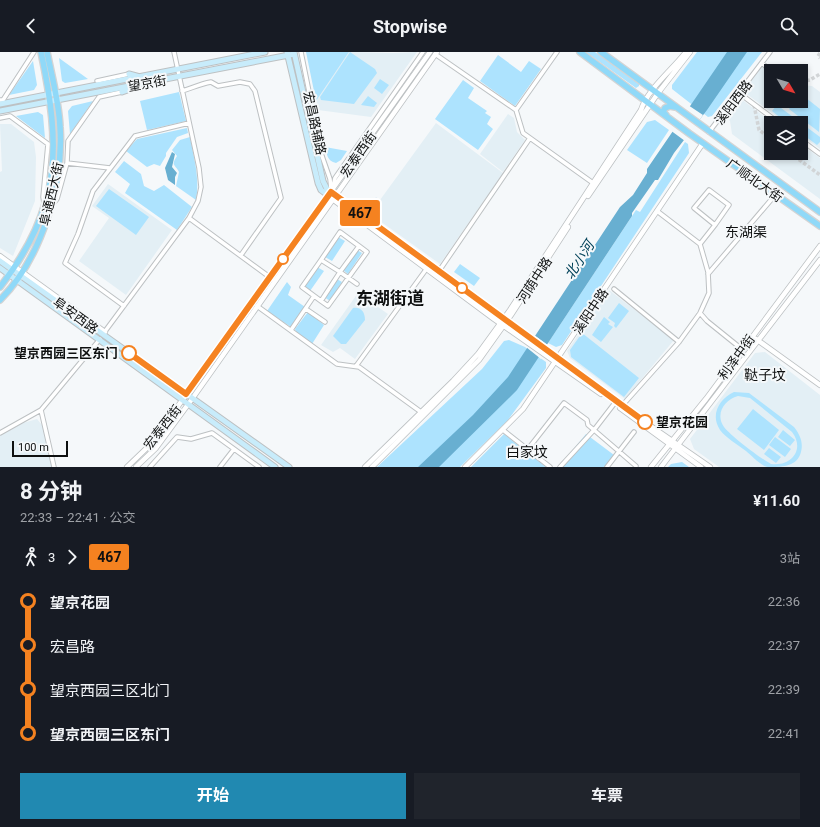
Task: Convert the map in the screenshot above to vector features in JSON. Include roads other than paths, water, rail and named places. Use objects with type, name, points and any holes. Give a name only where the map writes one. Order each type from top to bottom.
[{"type":"main road","name":"阜通西大街","points":[[0,300],[22,273],[42,234],[48,206],[59,170],[61,148],[60,126],[41,52]]},
{"type":"main road","name":"阜通西大街","points":[[47,52],[53,97]]},
{"type":"main road","name":"望京街","points":[[0,104],[53,97],[143,80],[177,70],[265,52]]},
{"type":"main road","points":[[580,52],[667,117]]},
{"type":"main road","points":[[601,52],[675,107]]},
{"type":"main road","name":"望京街","points":[[143,80],[178,77],[294,53]]},
{"type":"main road","points":[[294,53],[323,181],[332,196]]},
{"type":"main road","points":[[288,54],[318,183],[321,190],[332,196]]},
{"type":"main road","points":[[129,74],[143,80]]},
{"type":"main road","points":[[122,92],[143,80]]},
{"type":"main road","name":"望京街","points":[[0,111],[53,97]]},
{"type":"main road","points":[[667,117],[663,112],[664,108],[670,106],[675,107]]},
{"type":"main road","name":"广顺北大街","points":[[675,107],[820,212]]},
{"type":"main road","name":"广顺北大街","points":[[667,117],[820,226]]},
{"type":"main road","name":"阜通西大街","points":[[0,287],[14,268],[37,229],[48,206]]},
{"type":"main road","name":"阜安西路","points":[[0,261],[22,273],[104,333],[184,397]]},
{"type":"main road","name":"阜安西路","points":[[0,268],[99,340],[289,467]]},
{"type":"main road","name":"阜安西路","points":[[191,401],[246,446],[275,467]]},
{"type":"street","points":[[0,100],[3,100],[34,52]]},
{"type":"street","points":[[0,433],[41,410],[99,340],[189,218],[198,202],[201,187],[199,168],[178,77],[174,52]]},
{"type":"street","name":"宏昌路辅路","points":[[301,52],[322,156],[330,179],[332,196]]},
{"type":"street","points":[[423,52],[335,178],[332,196],[429,266],[502,323],[530,340]]},
{"type":"street","points":[[516,110],[557,52]]},
{"type":"street","points":[[655,92],[686,52]]},
{"type":"street","points":[[655,92],[690,52]]},
{"type":"street","name":"溪阳西路","points":[[710,132],[770,52]]},
{"type":"street","points":[[434,53],[516,110],[523,133],[593,183]]},
{"type":"street","name":"宏泰西街","points":[[136,467],[156,448],[191,401],[275,281],[332,196],[434,53]]},
{"type":"street","points":[[97,81],[129,74]]},
{"type":"street","points":[[182,91],[194,88],[200,84],[211,82],[218,86],[240,82],[250,84],[255,91],[281,198],[240,255]]},
{"type":"street","points":[[0,118],[10,116],[48,144],[43,197],[48,206],[57,199],[67,163],[68,141],[99,97],[122,92]]},
{"type":"street","name":"河荫中路","points":[[365,467],[471,363],[502,323],[655,92]]},
{"type":"street","points":[[739,93],[769,116]]},
{"type":"street","name":"河荫中路","points":[[505,319],[641,110],[648,102]]},
{"type":"street","points":[[124,306],[65,263],[78,234],[93,191],[135,136],[189,123]]},
{"type":"street","points":[[439,271],[530,138]]},
{"type":"street","name":"溪阳中路","points":[[465,467],[523,409],[703,144]]},
{"type":"street","points":[[808,145],[820,154]]},
{"type":"street","points":[[67,163],[110,168]]},
{"type":"street","points":[[700,244],[715,225],[729,206],[709,190],[694,208],[715,225]]},
{"type":"street","points":[[708,274],[744,230],[751,226],[776,194]]},
{"type":"street","name":"宏泰西街","points":[[127,467],[151,444],[270,277],[332,196]]},
{"type":"street","points":[[621,407],[661,364],[679,342],[700,313],[709,293],[708,274],[700,244],[657,211]]},
{"type":"street","points":[[189,218],[275,281]]},
{"type":"street","points":[[340,232],[358,246],[367,252],[328,306],[302,287],[340,232]]},
{"type":"street","points":[[321,301],[358,246]]},
{"type":"street","name":"利泽中街","points":[[651,467],[742,350],[820,246]]},
{"type":"street","points":[[0,256],[14,268]]},
{"type":"street","points":[[321,260],[357,284]]},
{"type":"street","name":"利泽中街","points":[[660,467],[820,260]]},
{"type":"street","points":[[429,266],[439,271],[505,319],[530,340],[621,407],[670,442],[710,467]]},
{"type":"street","points":[[356,366],[429,266]]},
{"type":"street","points":[[614,290],[679,342]]},
{"type":"street","points":[[292,330],[314,296]]},
{"type":"street","points":[[257,306],[337,364],[356,366],[421,412]]},
{"type":"street","points":[[306,309],[324,322]]},
{"type":"street","points":[[700,313],[707,321],[742,350]]},
{"type":"street","name":"河荫中路","points":[[372,467],[470,371],[502,323]]},
{"type":"street","points":[[752,335],[820,385]]},
{"type":"street","points":[[557,360],[614,404],[621,407]]},
{"type":"street","points":[[528,449],[564,403],[587,420],[588,425],[636,466]]},
{"type":"street","points":[[560,467],[594,430],[614,404]]},
{"type":"street","points":[[41,410],[54,467]]},
{"type":"street","points":[[503,430],[550,467]]},
{"type":"street","points":[[607,467],[634,432]]},
{"type":"street","points":[[150,467],[177,437],[191,439],[212,433],[257,467]]},
{"type":"street","points":[[240,454],[246,446]]},
{"type":"street","points":[[676,446],[701,467]]},
{"type":"street","points":[[220,467],[234,449]]},
{"type":"tunnel","points":[[820,53],[818,56],[820,58]]},
{"type":"tunnel","points":[[808,80],[820,74]]},
{"type":"tunnel","points":[[754,105],[759,130],[764,134]]},
{"type":"tunnel","points":[[800,160],[820,175]]},
{"type":"place","name":"望京西园三区东门","points":[[129,353]]},
{"type":"place","name":"望京花园","points":[[645,422]]},
{"type":"district","name":"东湖渠","points":[[746,232]]},
{"type":"district","name":"东湖街道","points":[[390,298]]},
{"type":"district","name":"鞑子坟","points":[[765,375]]},
{"type":"district","name":"白家坟","points":[[527,452]]},
{"type":"water label","name":"北小河","points":[[579,260]]}]
